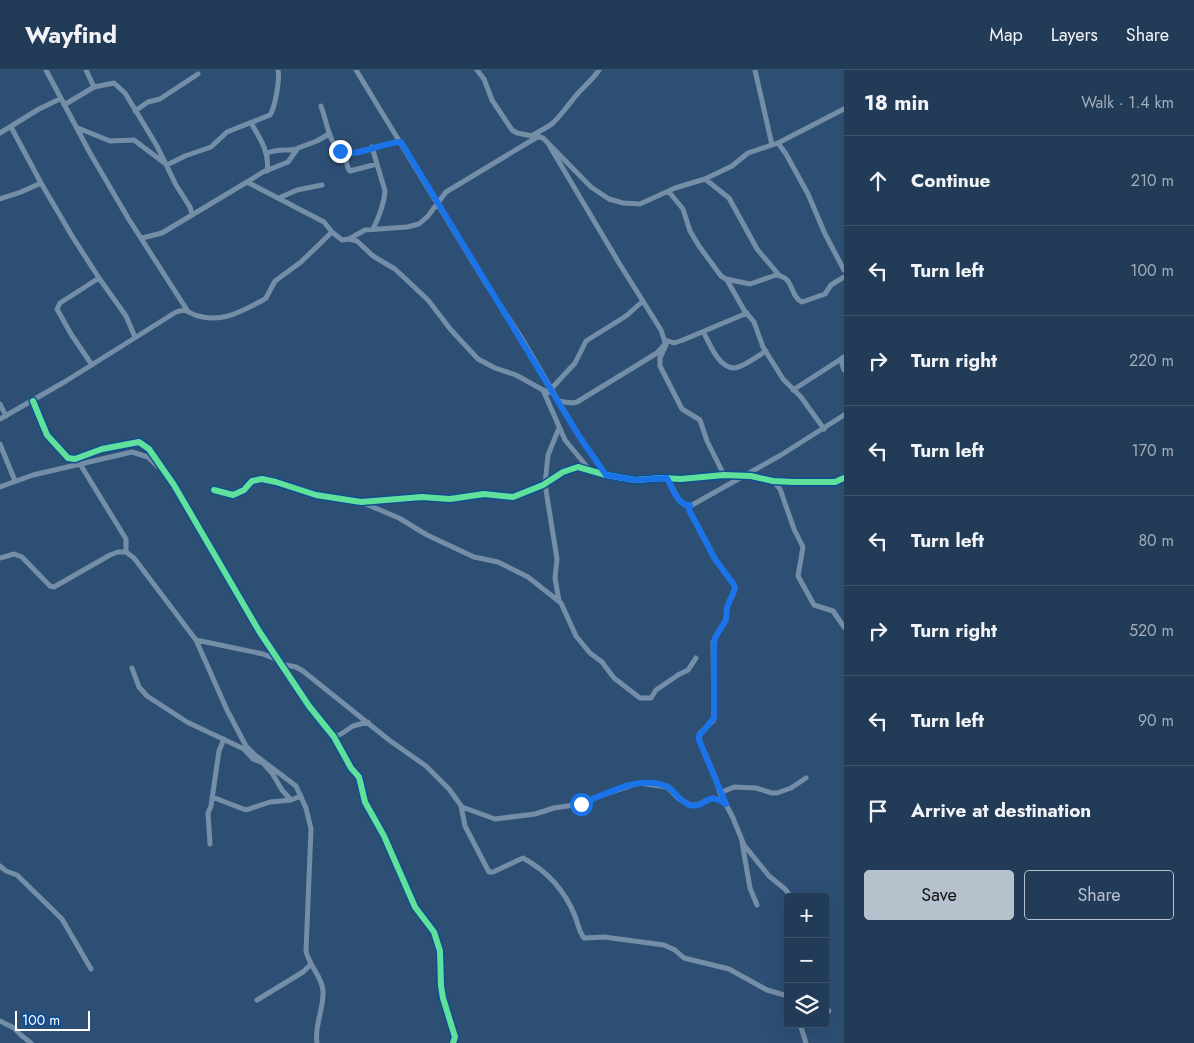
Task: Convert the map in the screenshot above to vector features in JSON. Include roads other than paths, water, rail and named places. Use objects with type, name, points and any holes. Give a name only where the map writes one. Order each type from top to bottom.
[{"type":"street","points":[[46,70],[90,153],[187,310],[198,316],[212,318],[236,314],[266,298],[275,281],[301,262],[332,232]]},
{"type":"street","points":[[86,70],[94,87]]},
{"type":"street","points":[[167,165],[211,146],[227,132],[267,117],[272,113],[280,78],[278,70]]},
{"type":"street","points":[[356,70],[579,436],[606,475]]},
{"type":"street","points":[[477,70],[484,79],[492,100],[509,126],[517,133],[539,136],[546,140],[591,187],[609,199],[623,203],[640,204],[705,179],[732,166],[748,153],[775,144],[844,109]]},
{"type":"street","points":[[532,135],[551,124],[568,108],[570,102],[594,78],[599,70]]},
{"type":"street","points":[[755,70],[775,144],[789,158],[844,270]]},
{"type":"street","points":[[135,111],[148,102],[160,99],[198,74]]},
{"type":"street","points":[[64,105],[94,87],[114,83],[125,93],[157,146],[176,185],[190,206],[192,214]]},
{"type":"street","points":[[0,133],[39,109],[60,99]]},
{"type":"street","points":[[321,106],[329,134],[337,148],[344,153],[355,154],[391,142],[401,142]]},
{"type":"street","points":[[251,123],[267,153],[267,171]]},
{"type":"street","points":[[11,127],[41,183],[99,278],[126,316],[135,337]]},
{"type":"street","points":[[78,128],[110,141],[134,140],[167,165]]},
{"type":"street","points":[[267,153],[275,150],[285,151],[298,148],[329,134]]},
{"type":"street","points":[[349,239],[360,232],[373,229],[416,226],[428,216],[451,188],[539,136]]},
{"type":"street","points":[[546,140],[661,330],[666,342],[660,366],[682,408],[700,420],[707,441],[724,475]]},
{"type":"street","points":[[372,147],[384,187],[384,198],[373,229]]},
{"type":"street","points":[[142,238],[162,233],[247,182],[288,162],[298,148]]},
{"type":"street","points":[[344,153],[350,171],[377,164]]},
{"type":"street","points":[[705,179],[730,198],[757,250],[779,275],[789,281],[798,300],[802,302],[825,294],[831,285],[844,277]]},
{"type":"street","points":[[247,182],[324,222],[342,240],[357,241],[373,256],[395,269],[428,300],[451,330],[478,359],[495,368],[516,375],[543,390],[552,391]]},
{"type":"street","points":[[0,199],[41,183]]},
{"type":"street","points":[[279,198],[297,190],[322,185]]},
{"type":"street","points":[[669,192],[683,209],[690,231],[699,246],[716,270],[726,280],[754,322],[766,351],[783,380],[801,397],[824,429]]},
{"type":"street","points":[[726,280],[752,284],[764,278],[779,275]]},
{"type":"street","points":[[92,365],[70,334],[57,309],[60,304],[99,278]]},
{"type":"street","points":[[176,312],[180,301]]},
{"type":"street","points":[[552,391],[575,363],[586,341],[626,316],[643,301]]},
{"type":"street","points":[[0,419],[33,401],[176,312],[187,310]]},
{"type":"street","points":[[666,342],[674,343],[704,333],[747,313]]},
{"type":"street","points":[[704,333],[714,353],[723,363],[731,368],[749,362],[766,351]]},
{"type":"street","points":[[558,401],[576,402],[658,353],[666,342]]},
{"type":"street","points":[[793,390],[843,358],[844,370]]},
{"type":"street","points":[[543,390],[568,444],[589,469]]},
{"type":"street","points":[[33,401],[47,434],[68,458],[75,459],[102,449],[139,442],[149,449],[174,485],[259,631],[309,706],[334,737],[351,768],[361,781],[365,802],[384,836],[415,907],[434,932],[440,951],[441,986],[455,1037],[454,1043]]},
{"type":"street","points":[[0,404],[6,416]]},
{"type":"street","points":[[667,478],[679,500],[685,505],[690,505],[704,500],[824,429],[844,415]]},
{"type":"street","points":[[559,428],[548,455],[545,484],[557,559],[555,578],[559,602],[578,639],[602,662],[614,678],[640,698],[651,698],[656,690],[688,670],[696,658]]},
{"type":"street","points":[[0,444],[15,481]]},
{"type":"street","points":[[0,487],[33,475],[132,452],[143,455],[152,461],[174,485]]},
{"type":"street","points":[[80,464],[126,539],[126,552]]},
{"type":"street","points":[[214,490],[233,495],[244,490],[252,481],[262,479],[316,495],[361,502],[422,498],[450,499],[484,494],[513,497],[526,493],[545,484],[563,472],[575,468],[589,469],[606,475],[635,480],[724,475],[750,476],[773,481],[835,482],[844,478]]},
{"type":"street","points":[[773,481],[780,490],[803,547],[798,572],[799,579],[814,605],[834,611],[844,627]]},
{"type":"street","points":[[361,502],[400,518],[427,535],[474,557],[498,562],[528,577],[559,602]]},
{"type":"street","points":[[690,505],[689,510],[715,559],[735,589],[727,607],[726,620],[714,643],[714,718],[699,736],[699,740],[720,793],[744,845],[769,876],[788,893]]},
{"type":"street","points":[[0,558],[14,554],[22,557],[50,586],[54,587],[118,552],[126,552],[134,558],[196,640],[227,710],[249,750],[296,786],[310,820],[311,829],[306,951],[323,990],[317,1043]]},
{"type":"street","points":[[196,640],[263,654],[296,666],[303,671],[426,766],[449,789],[460,806],[466,826],[489,872],[493,872],[523,858],[552,878],[575,916],[584,938],[604,937],[656,943],[675,950],[684,958],[729,970],[767,990],[784,995]]},
{"type":"street","points":[[132,668],[139,687],[147,696],[187,722],[224,739],[262,763],[272,773],[282,790],[291,800]]},
{"type":"street","points":[[334,737],[353,726],[368,722]]},
{"type":"street","points":[[210,844],[208,811],[211,806],[219,751],[224,739]]},
{"type":"street","points":[[720,793],[734,786],[756,788],[772,794],[792,788],[806,778]]},
{"type":"street","points":[[460,806],[495,818],[504,818],[535,814],[554,808],[581,804],[628,785],[644,783],[667,787],[679,799],[691,805],[696,805],[713,798],[726,804]]},
{"type":"street","points":[[212,797],[246,810],[270,802],[291,800],[301,796]]},
{"type":"street","points":[[740,834],[750,888],[757,905]]},
{"type":"street","points":[[0,866],[6,871],[17,875],[62,919],[91,969]]},
{"type":"street","points":[[257,1000],[303,972],[311,964]]},
{"type":"street","points":[[0,1021],[14,1028],[31,1043]]},
{"type":"street","points":[[801,1028],[806,1043]]}]
